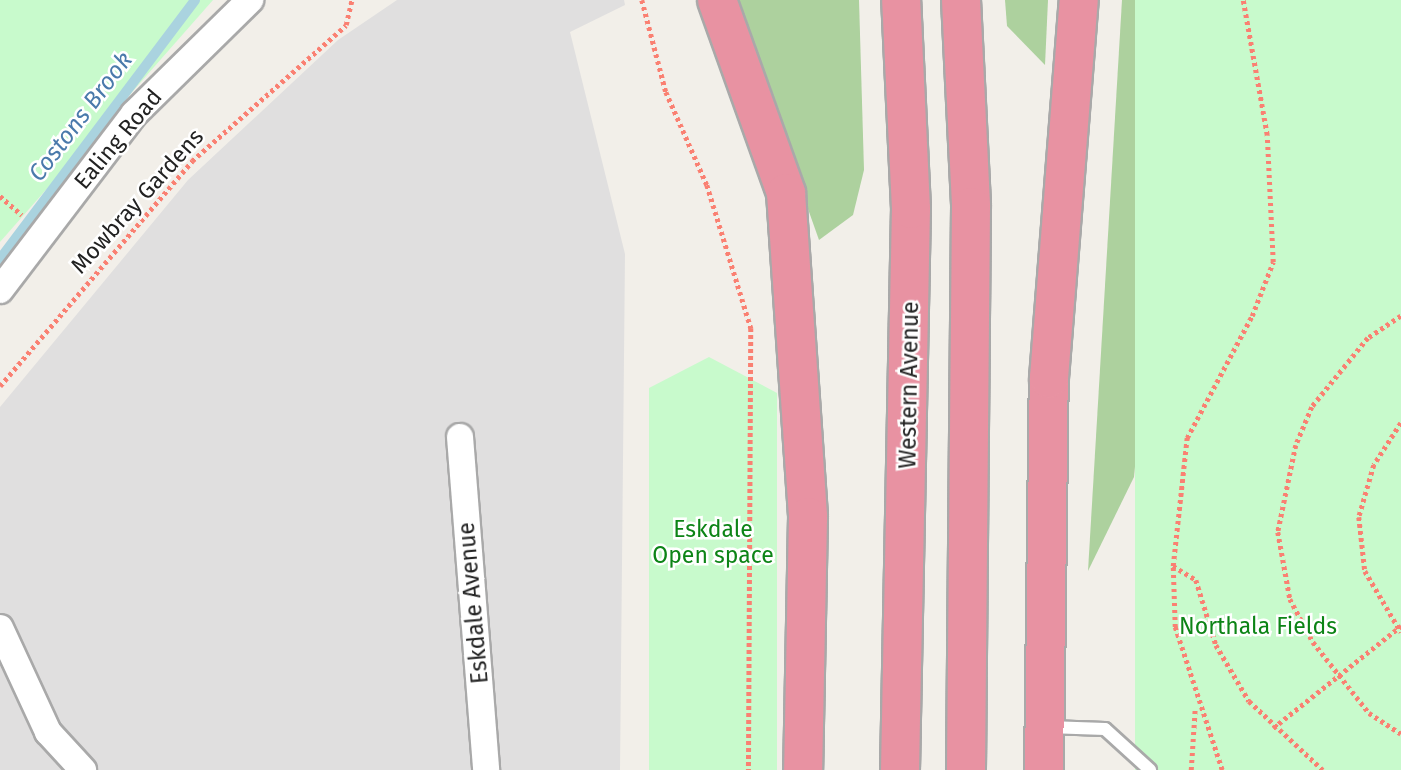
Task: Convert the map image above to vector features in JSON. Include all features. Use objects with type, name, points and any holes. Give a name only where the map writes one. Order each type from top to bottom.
[{"type":"highway","points":[[717,0],[786,193],[808,517],[803,770]]},
{"type":"highway","name":"Western Avenue","points":[[900,770],[908,470],[911,209],[901,0]]},
{"type":"highway","points":[[961,0],[971,207],[968,770]]},
{"type":"highway","points":[[1044,770],[1049,379],[1079,0]]},
{"type":"highway","points":[[875,770],[908,470]]},
{"type":"street","name":"Ealing Road","points":[[0,290],[134,114],[250,0]]},
{"type":"street","name":"Eskdale Avenue","points":[[460,437],[486,770]]},
{"type":"street","points":[[0,628],[48,732],[83,770]]},
{"type":"lane","points":[[1045,727],[1105,729],[1150,770]]},
{"type":"path","name":"Mowbray Gardens","points":[[0,386],[192,161],[346,25],[352,0]]},
{"type":"path","points":[[642,0],[666,92],[707,185],[751,328],[749,770]]},
{"type":"path","points":[[1222,770],[1195,704],[1175,627],[1173,566],[1186,438],[1252,316],[1273,262],[1267,135],[1243,0]]},
{"type":"path","points":[[0,195],[18,213]]},
{"type":"path","points":[[1401,316],[1368,338],[1312,408],[1284,495],[1278,532],[1290,599],[1339,681],[1369,713],[1401,733]]},
{"type":"path","points":[[1273,728],[1339,681],[1400,629],[1365,571],[1359,517],[1374,465],[1401,423]]},
{"type":"path","points":[[1173,566],[1196,580],[1216,645],[1273,728],[1323,770]]},
{"type":"path","points":[[1191,770],[1195,704]]},
{"type":"shaded area","points":[[397,0],[624,0],[625,5],[570,32],[625,254],[620,770],[0,770],[0,407],[188,180],[338,40]]},
{"type":"green space","points":[[0,0],[213,0],[0,242]]},
{"type":"green space","points":[[734,0],[859,0],[864,170],[853,215],[819,240]]},
{"type":"green space","points":[[1005,0],[1048,0],[1045,65],[1007,26]]},
{"type":"green space","points":[[1122,0],[1180,0],[1134,477],[1088,571]]},
{"type":"green space","name":"Northala Fields","points":[[1135,0],[1401,0],[1401,770],[1135,770]]},
{"type":"green space","name":"Eskdale Open space","points":[[709,357],[777,393],[777,770],[649,770],[649,388]]},
{"type":"waterway","name":"Costons Brook","points":[[0,259],[195,0]]}]
